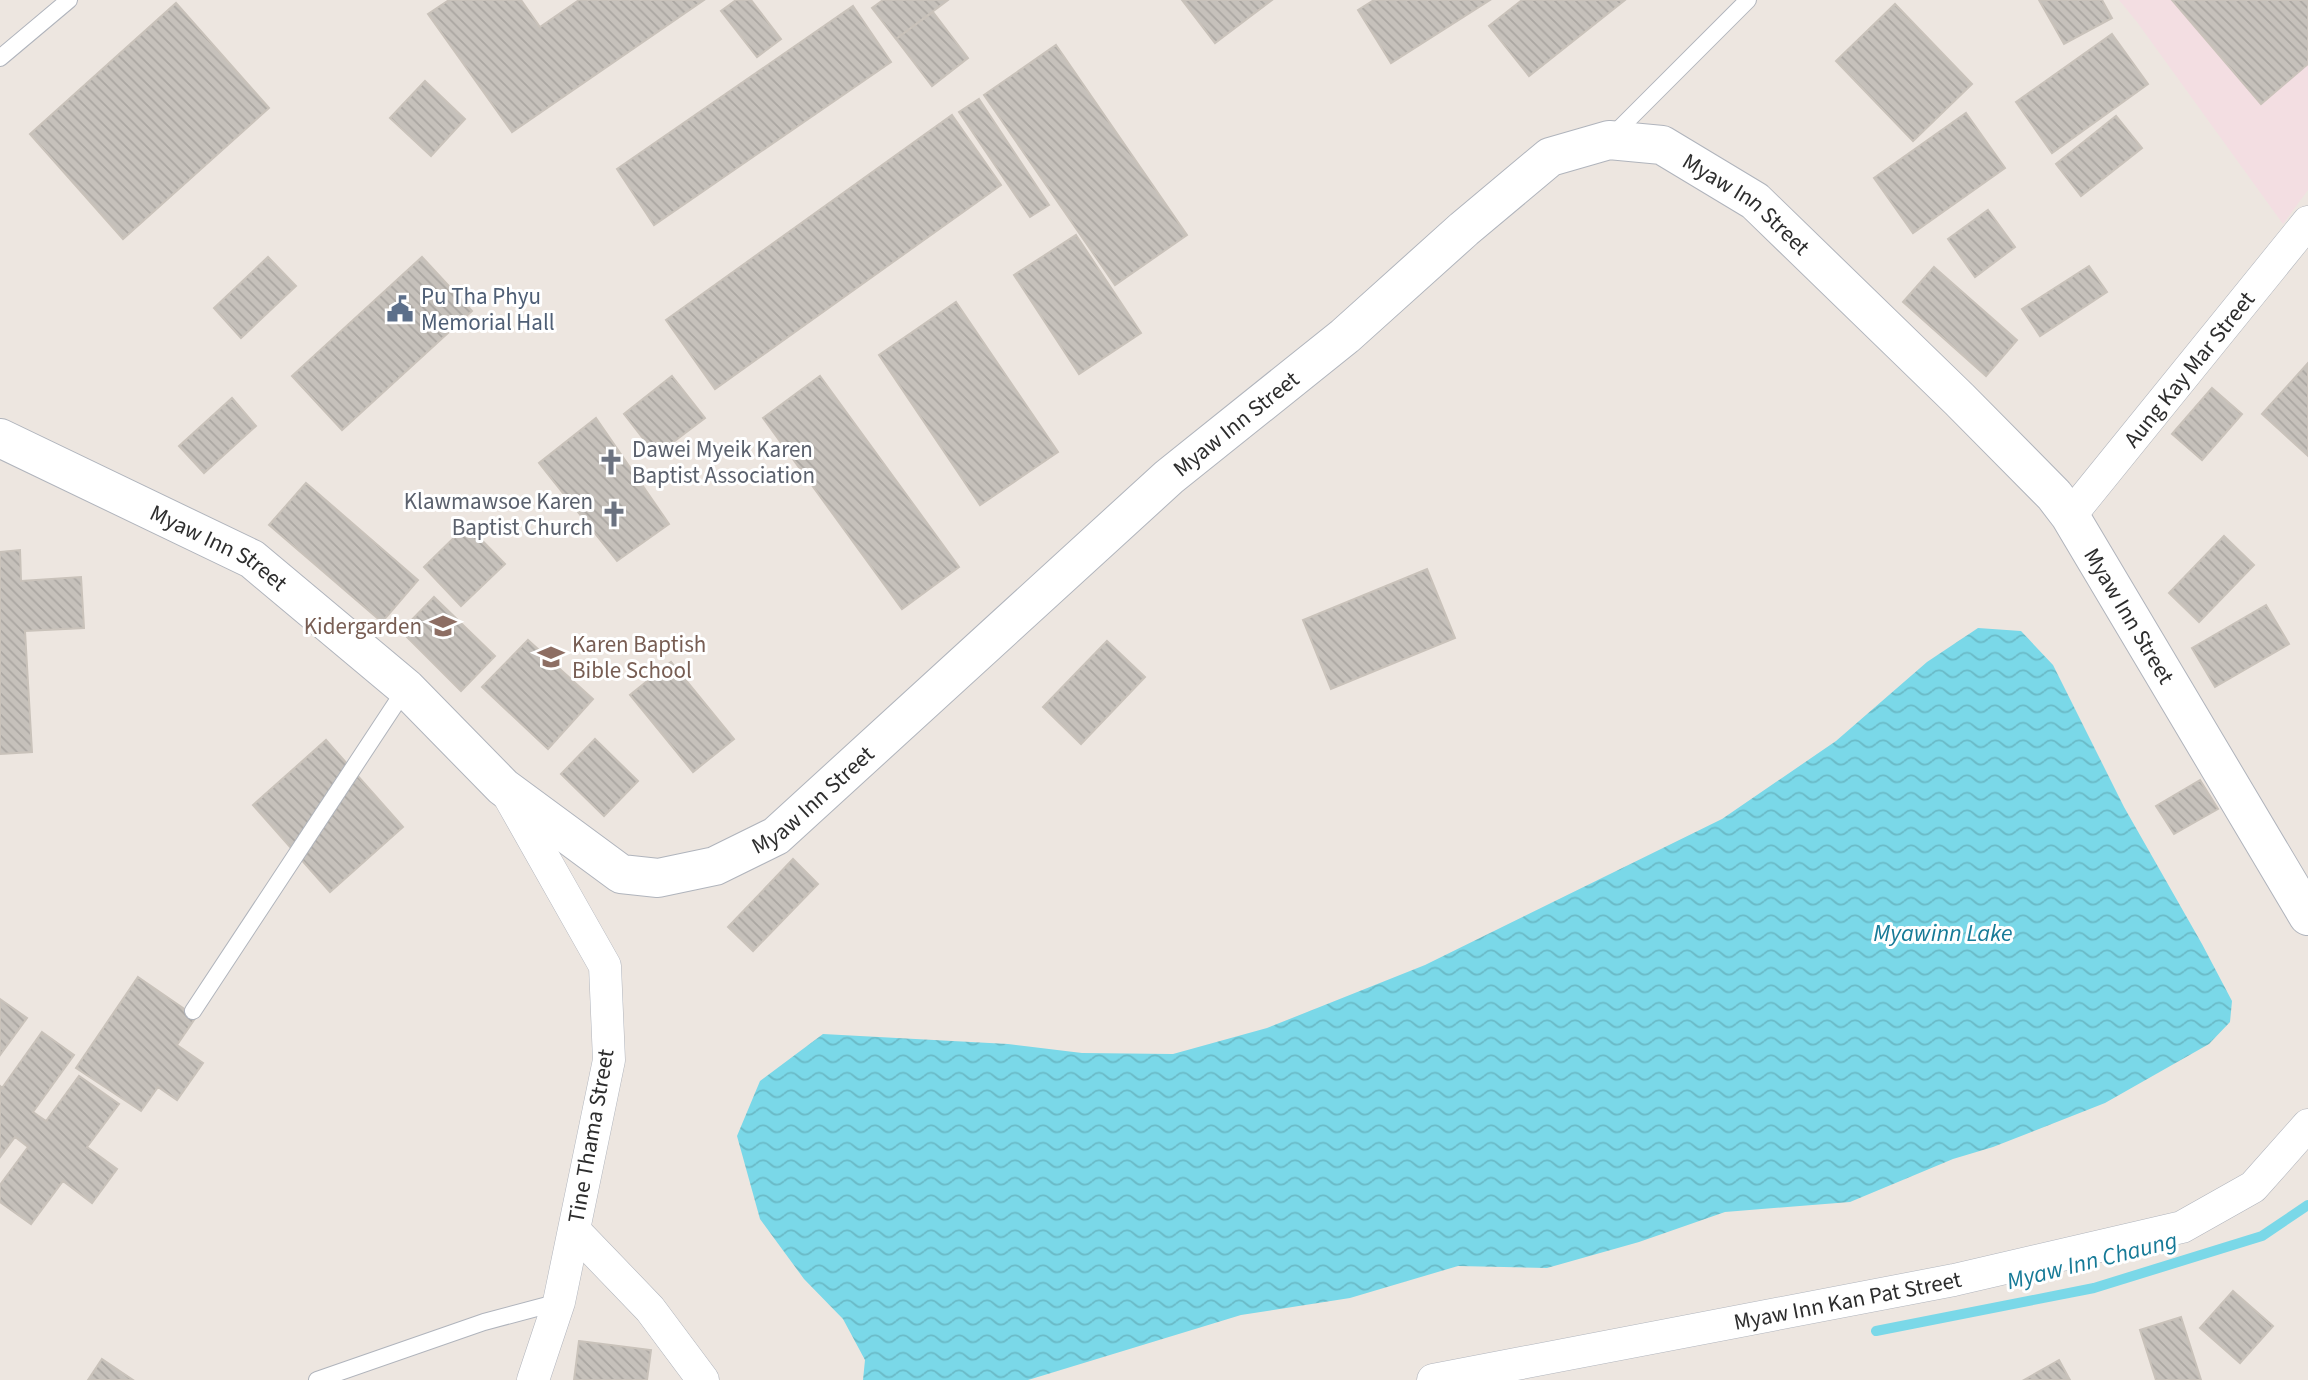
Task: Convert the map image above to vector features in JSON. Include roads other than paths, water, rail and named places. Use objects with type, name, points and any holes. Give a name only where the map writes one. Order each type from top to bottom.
[{"type":"street","name":"Myaw Inn Street","points":[[0,438],[252,559],[406,688],[503,787],[621,874],[658,878],[715,866],[776,836],[1169,477],[1345,336],[1464,229],[1550,157],[1609,140],[1662,145],[1755,201],[2054,495],[2070,516],[2308,916]]},
{"type":"street","name":"Aung Kay Mar Street","points":[[2070,516],[2308,222]]},
{"type":"street","name":"Tine Thama Street","points":[[503,787],[605,966],[609,1060],[559,1302],[533,1380]]},
{"type":"street","name":"Myaw Inn Kan Pat Street","points":[[1433,1380],[1954,1280],[2182,1227],[2253,1187],[2308,1125]]},
{"type":"street","points":[[575,1231],[650,1308],[703,1380]]},
{"type":"lane","points":[[0,58],[69,0]]},
{"type":"lane","points":[[1609,140],[1748,0]]},
{"type":"lane","points":[[193,1011],[406,688]]},
{"type":"lane","points":[[317,1380],[484,1322],[559,1302]]},
{"type":"water","name":"Myawinn Lake","points":[[1978,628],[2021,631],[2053,665],[2124,807],[2232,1001],[2230,1022],[2209,1044],[2105,1103],[1993,1147],[1953,1159],[1850,1202],[1725,1212],[1639,1242],[1547,1268],[1458,1266],[1350,1298],[1241,1315],[1028,1380],[863,1380],[865,1360],[843,1319],[804,1279],[760,1219],[737,1136],[760,1081],[823,1034],[1008,1044],[1082,1053],[1173,1054],[1267,1028],[1425,965],[1722,819],[1836,741],[1927,662]]},
{"type":"waterway","name":"Myaw Inn Chaung","points":[[1876,1331],[2094,1288],[2262,1236],[2308,1205]]},
{"type":"place","name":"Pu Tha Phyu Memorial Hall","points":[[400,309]]},
{"type":"place","name":"Dawei Myeik Karen Baptist Association","points":[[611,462]]},
{"type":"place","name":"Klawmawsoe Karen Baptist Church","points":[[614,514]]},
{"type":"place","name":"Kidergarden","points":[[443,626]]},
{"type":"place","name":"Karen Baptish Bible School","points":[[551,657]]}]
